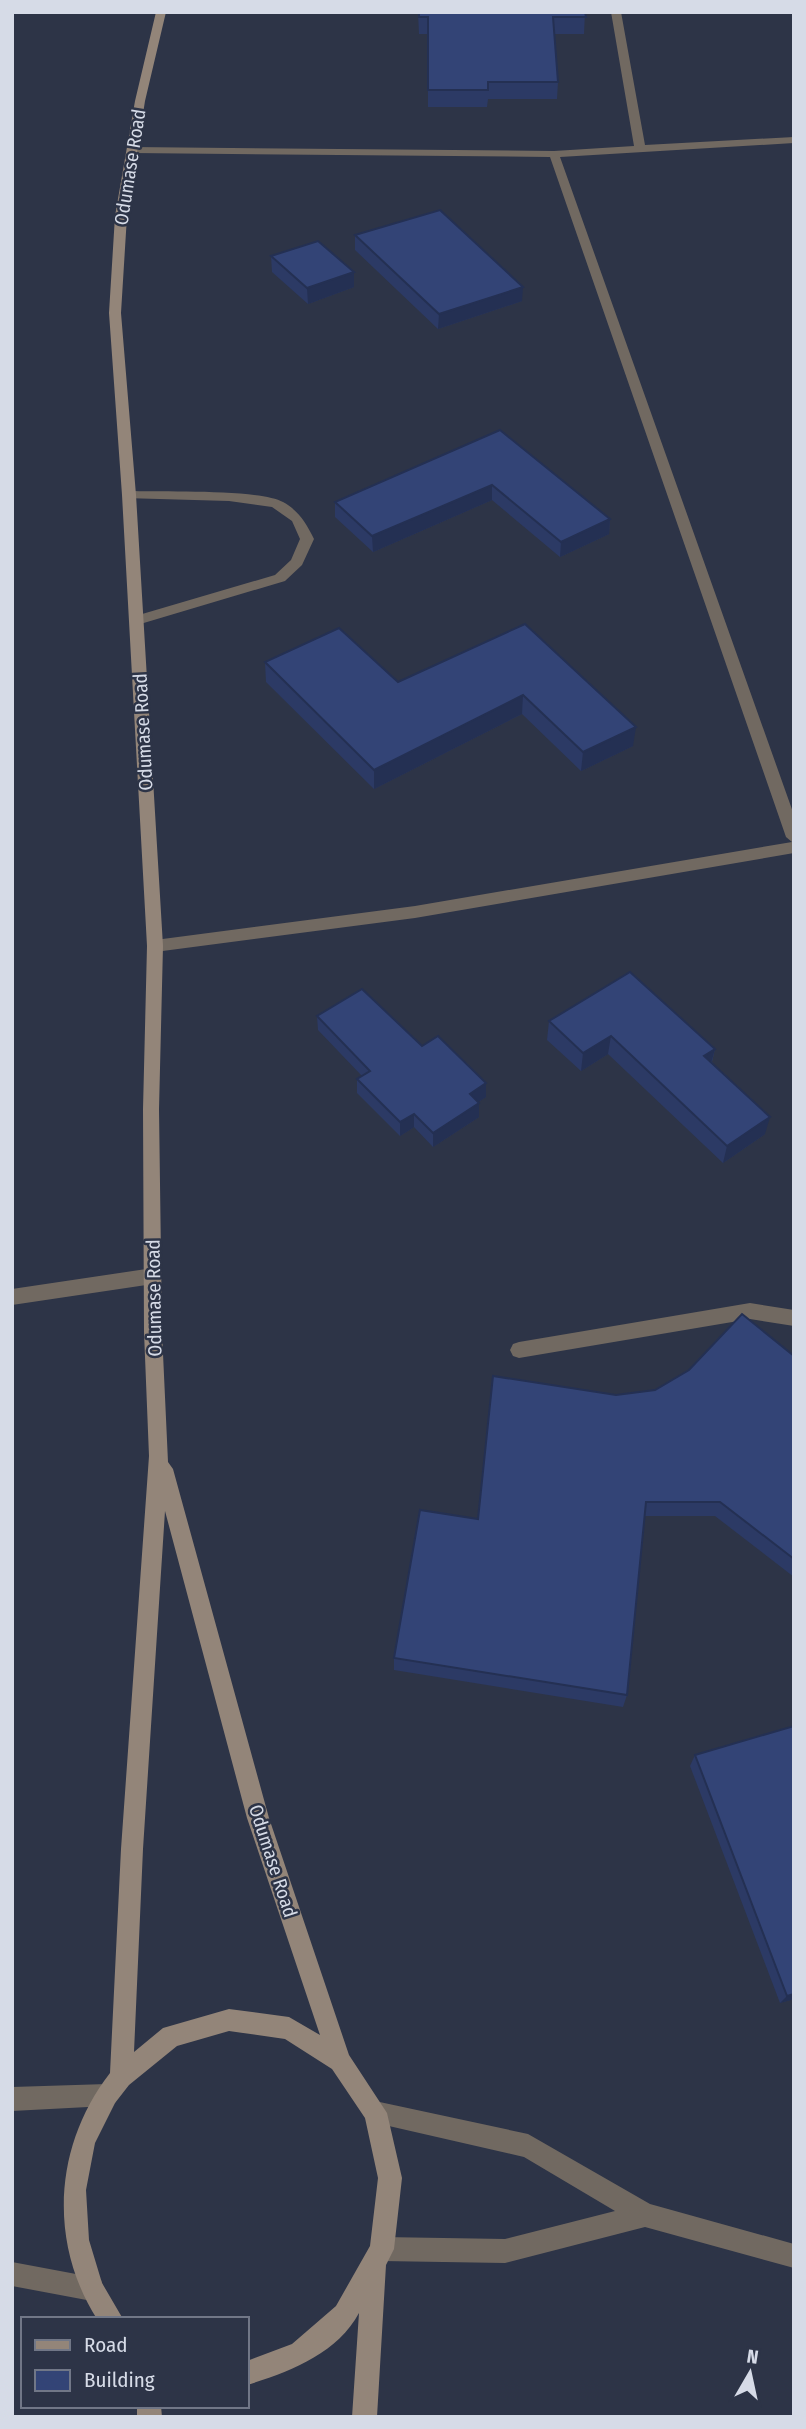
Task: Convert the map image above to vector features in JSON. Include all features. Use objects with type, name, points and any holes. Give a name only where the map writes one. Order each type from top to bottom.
[{"type":"main road","name":"Odumase Road","points":[[114,2086],[159,1456],[151,1109],[155,946],[137,620],[115,313],[121,216],[140,101],[161,12]]},
{"type":"main road","name":"Odumase Road","points":[[159,1456],[258,1818],[340,2062]]},
{"type":"main road","points":[[110,2317],[92,2289],[77,2240],[74,2190],[84,2141],[114,2086],[171,2036],[229,2020],[289,2028],[340,2062],[375,2113],[390,2178],[379,2256],[364,2417]]},
{"type":"main road","points":[[248,2373],[300,2354],[345,2315],[379,2256]]},
{"type":"street","points":[[616,12],[640,149]]},
{"type":"street","points":[[132,150],[554,154],[794,140]]},
{"type":"street","points":[[554,154],[794,837]]},
{"type":"street","points":[[129,495],[229,497],[276,503],[297,519],[307,539],[297,562],[281,578],[137,620]]},
{"type":"street","points":[[155,946],[415,912],[794,847]]},
{"type":"street","points":[[12,1297],[153,1276]]},
{"type":"street","points":[[519,1350],[750,1311],[794,1318]]},
{"type":"street","points":[[12,2099],[114,2086]]},
{"type":"street","points":[[375,2113],[528,2146],[645,2215],[794,2256]]},
{"type":"street","points":[[379,2256],[505,2251],[645,2215]]},
{"type":"street","points":[[12,2274],[92,2289]]},
{"type":"building","points":[[419,12],[585,12],[586,17],[553,17],[558,82],[488,82],[488,90],[428,90],[428,17],[419,17]]},
{"type":"building","points":[[440,210],[523,287],[439,314],[355,235]]},
{"type":"building","points":[[318,241],[354,272],[307,288],[271,256]]},
{"type":"building","points":[[500,430],[610,519],[561,542],[492,485],[372,536],[335,502]]},
{"type":"building","points":[[525,624],[636,727],[583,752],[523,695],[374,770],[265,662],[339,628],[398,682]]},
{"type":"building","points":[[630,972],[715,1049],[704,1056],[770,1117],[727,1146],[611,1036],[583,1053],[549,1021]]},
{"type":"building","points":[[362,989],[422,1046],[438,1036],[486,1083],[470,1094],[479,1103],[433,1133],[414,1114],[400,1122],[357,1079],[370,1071],[317,1016]]},
{"type":"building","points":[[742,1314],[794,1356],[794,1559],[720,1502],[646,1502],[627,1695],[394,1658],[420,1510],[478,1519],[493,1376],[616,1395],[655,1390],[689,1370]]},
{"type":"building","points":[[794,1726],[794,1994],[787,1996],[695,1755]]}]
